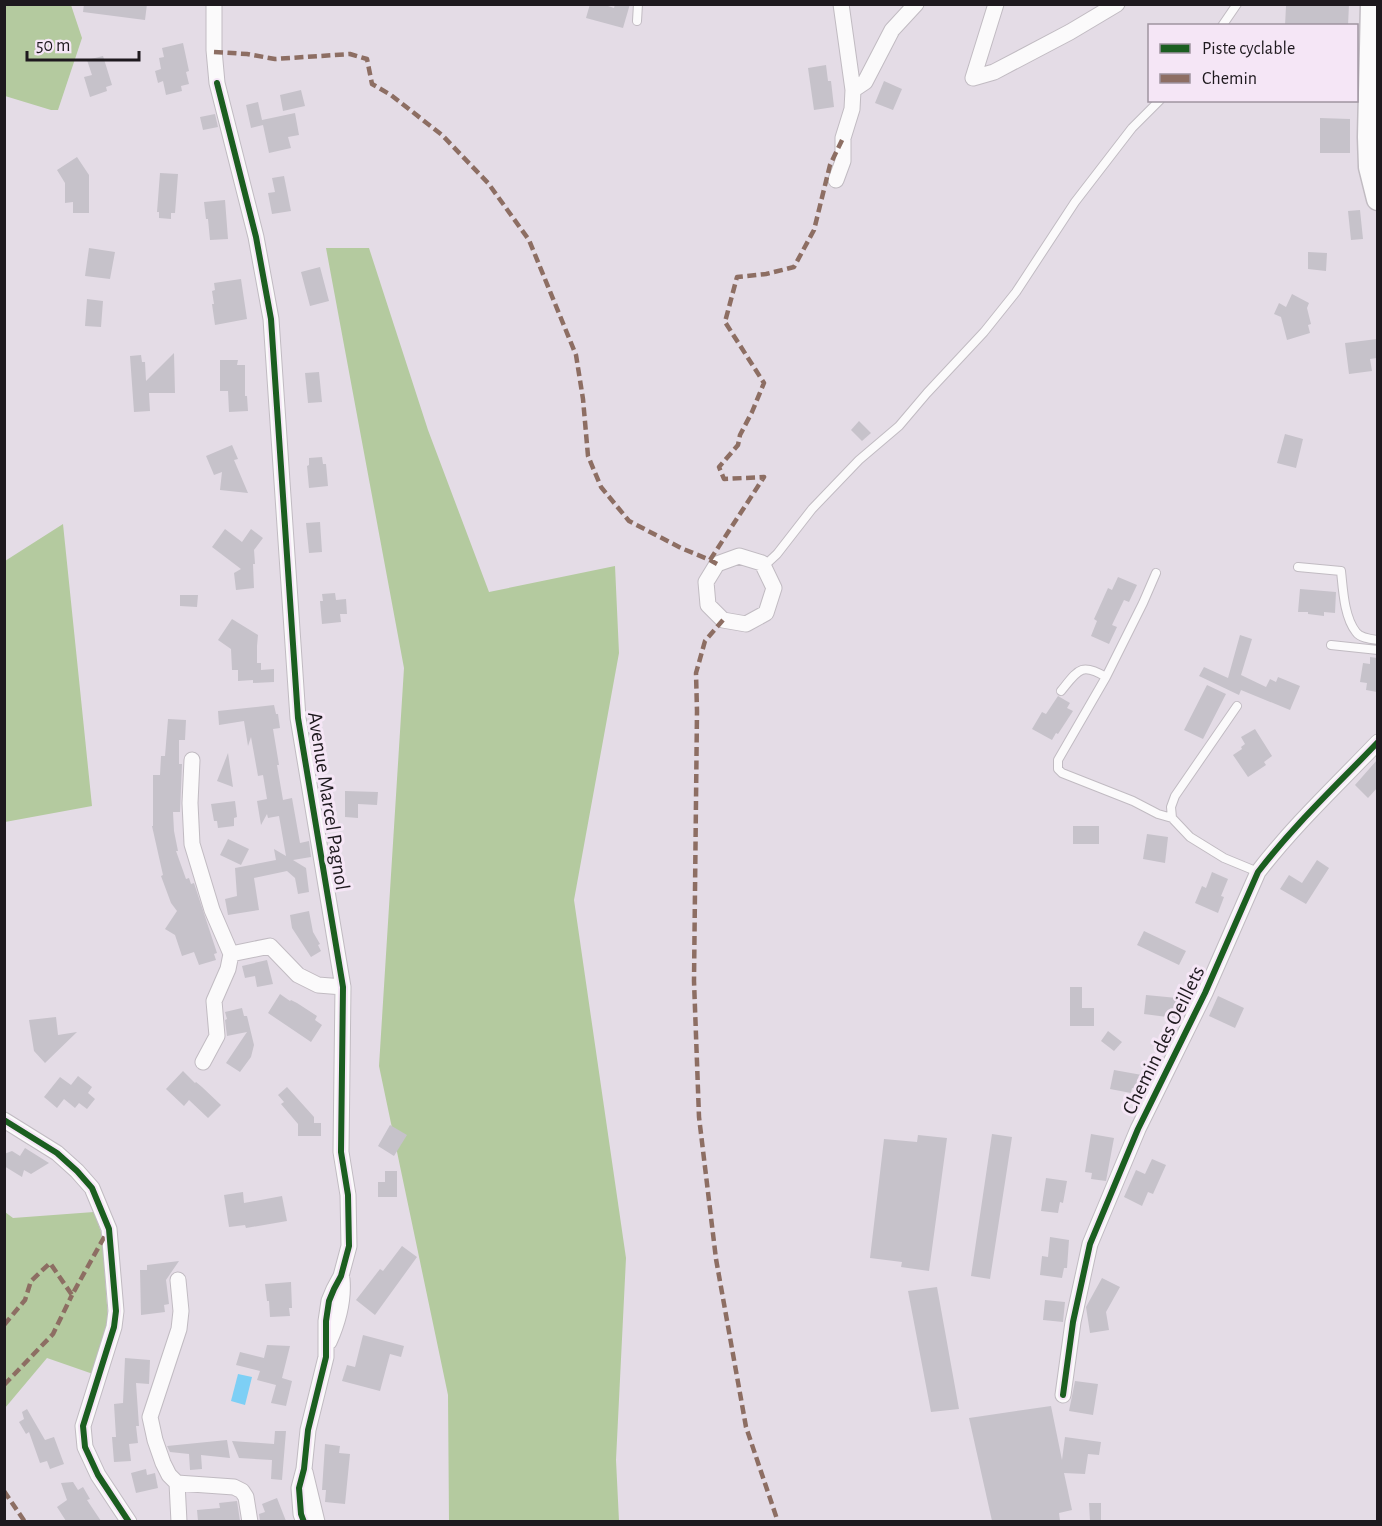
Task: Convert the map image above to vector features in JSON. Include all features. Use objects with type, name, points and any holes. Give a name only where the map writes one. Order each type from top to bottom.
[{"type":"main road","points":[[1372,4],[1369,137],[1370,167],[1377,199]]},
{"type":"street","name":"Avenue Marcel Pagnol","points":[[214,4],[217,82],[256,237],[271,320],[298,718],[343,987],[342,1152],[348,1195],[349,1246],[341,1276],[329,1301],[326,1321],[326,1357],[308,1430],[304,1469],[299,1488],[304,1521]]},
{"type":"street","points":[[836,180],[843,161],[843,138],[852,109],[853,90],[841,4]]},
{"type":"street","points":[[853,90],[865,82],[892,30],[916,4]]},
{"type":"street","points":[[996,4],[973,78],[994,72],[1117,4]]},
{"type":"street","points":[[739,556],[762,563],[764,566],[774,588],[766,613],[746,624],[723,621],[708,605],[706,582],[717,564],[739,556]]},
{"type":"street","name":"Chemin des Oeillets","points":[[1063,1395],[1073,1322],[1090,1244],[1138,1129],[1205,993],[1258,872],[1270,856],[1377,742]]},
{"type":"street","points":[[192,760],[190,803],[192,844],[212,910],[231,954],[228,969],[214,1001],[217,1036],[203,1062]]},
{"type":"street","points":[[231,954],[270,946],[298,975],[318,985],[343,987]]},
{"type":"street","points":[[4,1120],[57,1154],[77,1171],[92,1188],[109,1229],[116,1319],[83,1426],[85,1446],[98,1475],[129,1521]]},
{"type":"street","points":[[178,1280],[181,1311],[179,1329],[150,1417],[155,1440],[169,1475],[177,1483],[234,1487],[242,1491],[246,1497],[250,1521]]},
{"type":"street","name":"Avenue Marcel Pagnol","points":[[304,1469],[317,1521]]},
{"type":"street","points":[[177,1483],[179,1521]]},
{"type":"lane","points":[[637,21],[639,4]]},
{"type":"lane","points":[[1223,24],[1237,4]]},
{"type":"lane","points":[[764,566],[777,554],[812,509],[859,460],[899,426],[984,332],[1016,292],[1075,202],[1132,128],[1158,102]]},
{"type":"lane","points":[[1298,567],[1341,571],[1347,613],[1356,633],[1377,640]]},
{"type":"lane","points":[[1156,573],[1106,677],[1058,760],[1058,769],[1062,773],[1172,818],[1190,837],[1224,858],[1258,872]]},
{"type":"lane","points":[[1331,645],[1377,650]]},
{"type":"lane","points":[[1061,690],[1075,674],[1086,668],[1106,677]]},
{"type":"lane","points":[[1172,818],[1171,807],[1175,796],[1237,706]]},
{"type":"green space","points":[[4,5],[71,5],[82,38],[58,110],[5,96]]},
{"type":"green space","points":[[326,248],[369,248],[428,430],[489,592],[615,566],[619,653],[574,900],[626,1258],[616,1460],[619,1521],[449,1521],[448,1395],[379,1066],[404,668]]},
{"type":"green space","points":[[63,524],[92,806],[5,822],[5,561]]},
{"type":"green space","points":[[5,1212],[13,1218],[94,1212],[102,1235],[108,1319],[93,1374],[47,1358],[5,1408]]},
{"type":"water","points":[[238,1374],[252,1377],[245,1405],[231,1401]]},
{"type":"building","points":[[84,4],[147,4],[145,20],[83,12]]},
{"type":"building","points":[[590,4],[602,4],[614,8],[615,4],[630,4],[623,28],[586,18]]},
{"type":"building","points":[[1291,4],[1349,4],[1348,24],[1285,24],[1286,6],[1291,6]]},
{"type":"building","points":[[183,43],[189,71],[186,72],[189,84],[181,86],[182,91],[166,95],[163,81],[158,83],[155,71],[161,69],[159,58],[164,57],[162,48]]},
{"type":"building","points":[[103,56],[112,85],[106,87],[107,91],[90,97],[84,77],[92,75],[87,60]]},
{"type":"building","points":[[826,65],[828,81],[831,81],[834,107],[814,110],[808,68]]},
{"type":"building","points":[[884,81],[902,89],[893,110],[875,103]]},
{"type":"building","points":[[301,90],[305,106],[283,111],[280,95]]},
{"type":"building","points":[[258,102],[262,120],[295,113],[299,135],[288,137],[291,148],[269,153],[263,125],[251,128],[246,105]]},
{"type":"building","points":[[215,114],[218,127],[203,130],[200,117]]},
{"type":"building","points":[[1320,118],[1350,119],[1350,153],[1320,153]]},
{"type":"building","points":[[77,157],[89,175],[89,213],[73,213],[73,202],[65,203],[65,183],[57,170]]},
{"type":"building","points":[[160,173],[178,174],[175,213],[171,213],[171,219],[159,218],[159,212],[157,212]]},
{"type":"building","points":[[284,176],[291,211],[272,214],[268,193],[275,192],[272,178]]},
{"type":"building","points":[[225,200],[228,239],[210,240],[204,202]]},
{"type":"building","points":[[1360,210],[1363,239],[1351,240],[1348,211]]},
{"type":"building","points":[[89,248],[115,252],[110,279],[85,276]]},
{"type":"building","points":[[1308,252],[1327,253],[1326,271],[1308,269]]},
{"type":"building","points":[[320,267],[329,301],[310,306],[301,272]]},
{"type":"building","points":[[241,279],[247,319],[215,325],[212,304],[214,304],[212,291],[215,290],[214,283]]},
{"type":"building","points":[[1292,294],[1309,303],[1307,308],[1311,324],[1308,325],[1310,333],[1287,340],[1281,317],[1274,314],[1279,303],[1286,307]]},
{"type":"building","points":[[87,299],[103,301],[101,327],[85,326]]},
{"type":"building","points":[[1377,339],[1377,358],[1370,359],[1372,371],[1349,374],[1345,343]]},
{"type":"building","points":[[174,353],[175,393],[149,393],[150,411],[134,412],[130,356],[141,355],[142,362],[145,362],[146,381]]},
{"type":"building","points":[[220,360],[238,360],[237,365],[245,365],[245,396],[247,396],[248,411],[229,412],[228,391],[220,391]]},
{"type":"building","points":[[319,372],[322,402],[308,403],[305,373]]},
{"type":"building","points":[[859,421],[871,433],[862,441],[851,430]]},
{"type":"building","points":[[1285,434],[1303,439],[1296,468],[1277,463]]},
{"type":"building","points":[[232,445],[238,459],[234,460],[248,493],[220,490],[222,472],[214,475],[206,456]]},
{"type":"building","points":[[322,457],[323,464],[326,464],[328,486],[309,488],[307,466],[309,458]]},
{"type":"building","points":[[320,522],[322,552],[309,553],[306,523]]},
{"type":"building","points":[[225,529],[242,542],[251,529],[263,538],[254,550],[254,588],[236,590],[234,573],[241,569],[212,547]]},
{"type":"building","points":[[1118,577],[1137,585],[1129,602],[1124,600],[1112,625],[1117,627],[1109,644],[1091,636],[1097,621],[1094,619],[1108,588],[1112,590]]},
{"type":"building","points":[[1300,589],[1336,592],[1335,613],[1324,612],[1324,616],[1298,612]]},
{"type":"building","points":[[335,593],[336,600],[346,599],[347,614],[340,614],[341,622],[322,624],[320,601],[323,601],[322,594]]},
{"type":"building","points":[[180,595],[198,595],[197,607],[180,606]]},
{"type":"building","points":[[232,619],[258,635],[257,663],[261,663],[261,670],[274,669],[274,682],[238,681],[238,670],[232,670],[231,649],[218,640]]},
{"type":"building","points":[[1240,635],[1252,639],[1241,675],[1266,687],[1270,679],[1276,682],[1278,677],[1300,686],[1290,710],[1241,690],[1239,695],[1199,676],[1204,667],[1228,678]]},
{"type":"building","points":[[1370,657],[1377,658],[1377,692],[1366,690],[1367,683],[1360,682],[1363,663],[1370,664]]},
{"type":"building","points":[[1207,685],[1226,694],[1203,739],[1184,730]]},
{"type":"building","points":[[1058,696],[1070,703],[1067,708],[1073,711],[1052,740],[1032,729],[1042,712],[1046,714]]},
{"type":"building","points":[[274,705],[280,728],[273,729],[283,800],[292,798],[300,843],[309,841],[311,857],[293,860],[306,868],[309,892],[298,894],[295,878],[287,871],[254,878],[259,910],[228,915],[225,899],[237,896],[235,868],[276,860],[274,849],[286,856],[279,816],[268,818],[267,814],[261,825],[257,801],[267,799],[263,775],[258,776],[251,737],[248,746],[244,721],[219,725],[218,711]]},
{"type":"building","points":[[168,719],[186,720],[185,740],[179,740],[179,764],[182,764],[180,812],[173,812],[178,851],[176,851],[186,879],[189,878],[191,884],[194,883],[217,953],[214,954],[216,960],[199,965],[194,952],[182,956],[175,935],[165,929],[177,911],[171,903],[161,876],[163,875],[152,826],[153,775],[160,775],[161,756],[165,756]]},
{"type":"building","points":[[1255,729],[1272,756],[1264,762],[1266,765],[1248,777],[1233,755],[1245,744],[1241,737]]},
{"type":"building","points":[[228,753],[233,787],[217,781]]},
{"type":"building","points":[[1377,760],[1377,788],[1368,798],[1355,785]]},
{"type":"building","points":[[345,791],[378,792],[377,805],[358,804],[358,818],[345,817]]},
{"type":"building","points":[[235,801],[237,817],[234,818],[234,826],[218,828],[217,821],[214,821],[211,804]]},
{"type":"building","points":[[1073,826],[1099,826],[1099,844],[1073,844]]},
{"type":"building","points":[[1147,834],[1168,837],[1165,863],[1143,859]]},
{"type":"building","points":[[228,839],[249,849],[241,865],[220,855]]},
{"type":"building","points":[[1317,860],[1329,868],[1306,904],[1280,889],[1289,875],[1302,883]]},
{"type":"building","points":[[1212,872],[1228,879],[1221,896],[1224,897],[1218,913],[1195,903],[1202,886],[1206,888]]},
{"type":"building","points":[[309,911],[313,932],[321,951],[311,957],[292,928],[290,915]]},
{"type":"building","points":[[1144,931],[1186,951],[1179,965],[1137,945]]},
{"type":"building","points":[[267,960],[273,984],[257,987],[255,976],[245,978],[242,966]]},
{"type":"building","points":[[1070,987],[1082,987],[1082,1008],[1094,1008],[1094,1026],[1070,1026]]},
{"type":"building","points":[[280,994],[317,1016],[315,1020],[322,1025],[311,1042],[268,1013]]},
{"type":"building","points":[[1146,995],[1177,998],[1175,1018],[1144,1014]]},
{"type":"building","points":[[1218,996],[1244,1008],[1235,1028],[1209,1016]]},
{"type":"building","points":[[242,1008],[244,1016],[247,1016],[254,1045],[251,1057],[240,1072],[226,1063],[247,1032],[227,1036],[225,1012]]},
{"type":"building","points":[[56,1017],[58,1035],[77,1032],[45,1063],[34,1051],[29,1020]]},
{"type":"building","points":[[1108,1031],[1122,1042],[1114,1051],[1101,1041]]},
{"type":"building","points":[[1114,1070],[1142,1075],[1140,1090],[1132,1088],[1131,1093],[1110,1089]]},
{"type":"building","points":[[183,1071],[221,1105],[208,1118],[189,1100],[184,1106],[166,1089]]},
{"type":"building","points":[[78,1076],[92,1087],[88,1093],[95,1099],[87,1109],[79,1103],[75,1108],[64,1099],[57,1108],[44,1097],[60,1077],[71,1085]]},
{"type":"building","points":[[287,1087],[314,1117],[314,1123],[321,1123],[321,1136],[298,1136],[298,1124],[281,1104],[284,1102],[278,1095]]},
{"type":"building","points":[[390,1125],[407,1135],[394,1156],[378,1146]]},
{"type":"building","points":[[992,1134],[1012,1137],[990,1279],[971,1276]]},
{"type":"building","points":[[1091,1134],[1114,1138],[1106,1181],[1091,1179],[1092,1173],[1085,1172]]},
{"type":"building","points":[[918,1135],[947,1138],[929,1271],[901,1267],[902,1262],[870,1258],[884,1139],[917,1142]]},
{"type":"building","points":[[25,1148],[49,1163],[31,1174],[24,1170],[22,1177],[4,1166],[4,1154],[12,1151],[20,1156]]},
{"type":"building","points":[[1152,1159],[1166,1165],[1153,1194],[1148,1192],[1142,1206],[1124,1197],[1136,1170],[1145,1174]]},
{"type":"building","points":[[385,1171],[397,1171],[397,1197],[378,1197],[378,1182],[385,1182]]},
{"type":"building","points":[[1046,1178],[1067,1181],[1063,1203],[1060,1202],[1058,1213],[1041,1211]]},
{"type":"building","points":[[243,1192],[244,1203],[282,1196],[287,1221],[246,1228],[245,1225],[229,1227],[224,1195]]},
{"type":"building","points":[[1050,1237],[1069,1240],[1067,1268],[1064,1268],[1062,1278],[1040,1275],[1042,1256],[1048,1257]]},
{"type":"building","points":[[402,1246],[417,1257],[375,1315],[356,1300],[380,1269],[383,1271]]},
{"type":"building","points":[[179,1261],[166,1280],[169,1304],[164,1305],[165,1312],[141,1315],[140,1270],[147,1270],[147,1265]]},
{"type":"building","points":[[1102,1278],[1120,1287],[1106,1312],[1109,1330],[1090,1333],[1086,1307]]},
{"type":"building","points":[[291,1282],[290,1316],[270,1317],[265,1284]]},
{"type":"building","points":[[937,1287],[959,1409],[931,1412],[908,1291]]},
{"type":"building","points":[[1045,1300],[1065,1302],[1063,1322],[1043,1320]]},
{"type":"building","points":[[363,1335],[404,1346],[401,1357],[390,1354],[380,1391],[342,1381],[347,1365],[355,1367]]},
{"type":"building","points":[[267,1345],[290,1346],[282,1378],[292,1381],[286,1406],[271,1403],[276,1385],[257,1380],[260,1371],[236,1365],[240,1352],[264,1358]]},
{"type":"building","points":[[125,1358],[150,1360],[149,1384],[136,1383],[138,1443],[129,1444],[131,1461],[114,1462],[112,1437],[116,1437],[114,1404],[123,1403]]},
{"type":"building","points":[[1075,1381],[1098,1384],[1093,1415],[1069,1411]]},
{"type":"building","points":[[1051,1406],[1062,1460],[1065,1437],[1101,1442],[1099,1455],[1088,1454],[1085,1474],[1064,1473],[1072,1510],[1059,1513],[1060,1521],[992,1521],[969,1418]]},
{"type":"building","points":[[27,1409],[45,1440],[54,1437],[64,1464],[50,1469],[47,1461],[40,1463],[29,1432],[26,1434],[19,1422],[24,1419],[22,1412]]},
{"type":"building","points":[[275,1431],[286,1431],[282,1480],[271,1479],[272,1460],[239,1458],[232,1441],[274,1444]]},
{"type":"building","points":[[227,1440],[230,1458],[201,1455],[202,1469],[190,1470],[189,1454],[170,1452],[167,1446]]},
{"type":"building","points":[[325,1444],[340,1446],[339,1453],[350,1454],[345,1504],[325,1502],[326,1490],[322,1490]]},
{"type":"building","points":[[146,1469],[147,1475],[155,1473],[158,1488],[136,1493],[131,1473]]},
{"type":"building","points":[[73,1482],[78,1490],[83,1487],[90,1499],[87,1500],[101,1521],[66,1521],[57,1507],[67,1500],[61,1483]]},
{"type":"building","points":[[277,1498],[286,1521],[260,1521],[259,1514],[265,1512],[262,1504]]},
{"type":"building","points":[[237,1501],[240,1521],[198,1521],[197,1510],[220,1508],[219,1503]]},
{"type":"building","points":[[1089,1503],[1101,1503],[1101,1521],[1090,1521]]},
{"type":"marked path","points":[[214,52],[275,59],[350,54],[367,59],[372,84],[391,95],[442,135],[488,183],[529,240],[576,355],[588,456],[601,487],[629,521],[717,564]]},
{"type":"marked path","points":[[710,560],[764,477],[724,479],[719,467],[738,445],[740,435],[764,383],[725,322],[737,277],[766,274],[794,267],[814,230],[830,165],[843,138]]},
{"type":"marked path","points":[[723,620],[705,641],[696,673],[694,981],[699,1117],[716,1259],[746,1427],[778,1522]]},
{"type":"marked path","points":[[4,1325],[25,1300],[31,1281],[50,1263],[72,1295],[107,1232]]},
{"type":"marked path","points":[[4,1385],[53,1334],[72,1295]]},
{"type":"marked path","points":[[4,1491],[25,1522]]},
{"type":"cycle path","points":[[217,83],[256,237],[271,319],[298,718],[343,987],[341,1152],[348,1195],[349,1246],[341,1276],[329,1301],[326,1321],[326,1357],[308,1430],[304,1469],[299,1488],[301,1514],[304,1522]]},
{"type":"cycle path","points":[[1063,1395],[1073,1322],[1090,1244],[1138,1129],[1205,993],[1258,872],[1301,822],[1378,742]]},
{"type":"cycle path","points":[[4,1120],[57,1153],[77,1171],[92,1188],[109,1229],[116,1311],[114,1327],[83,1426],[85,1447],[98,1475],[129,1522]]}]
